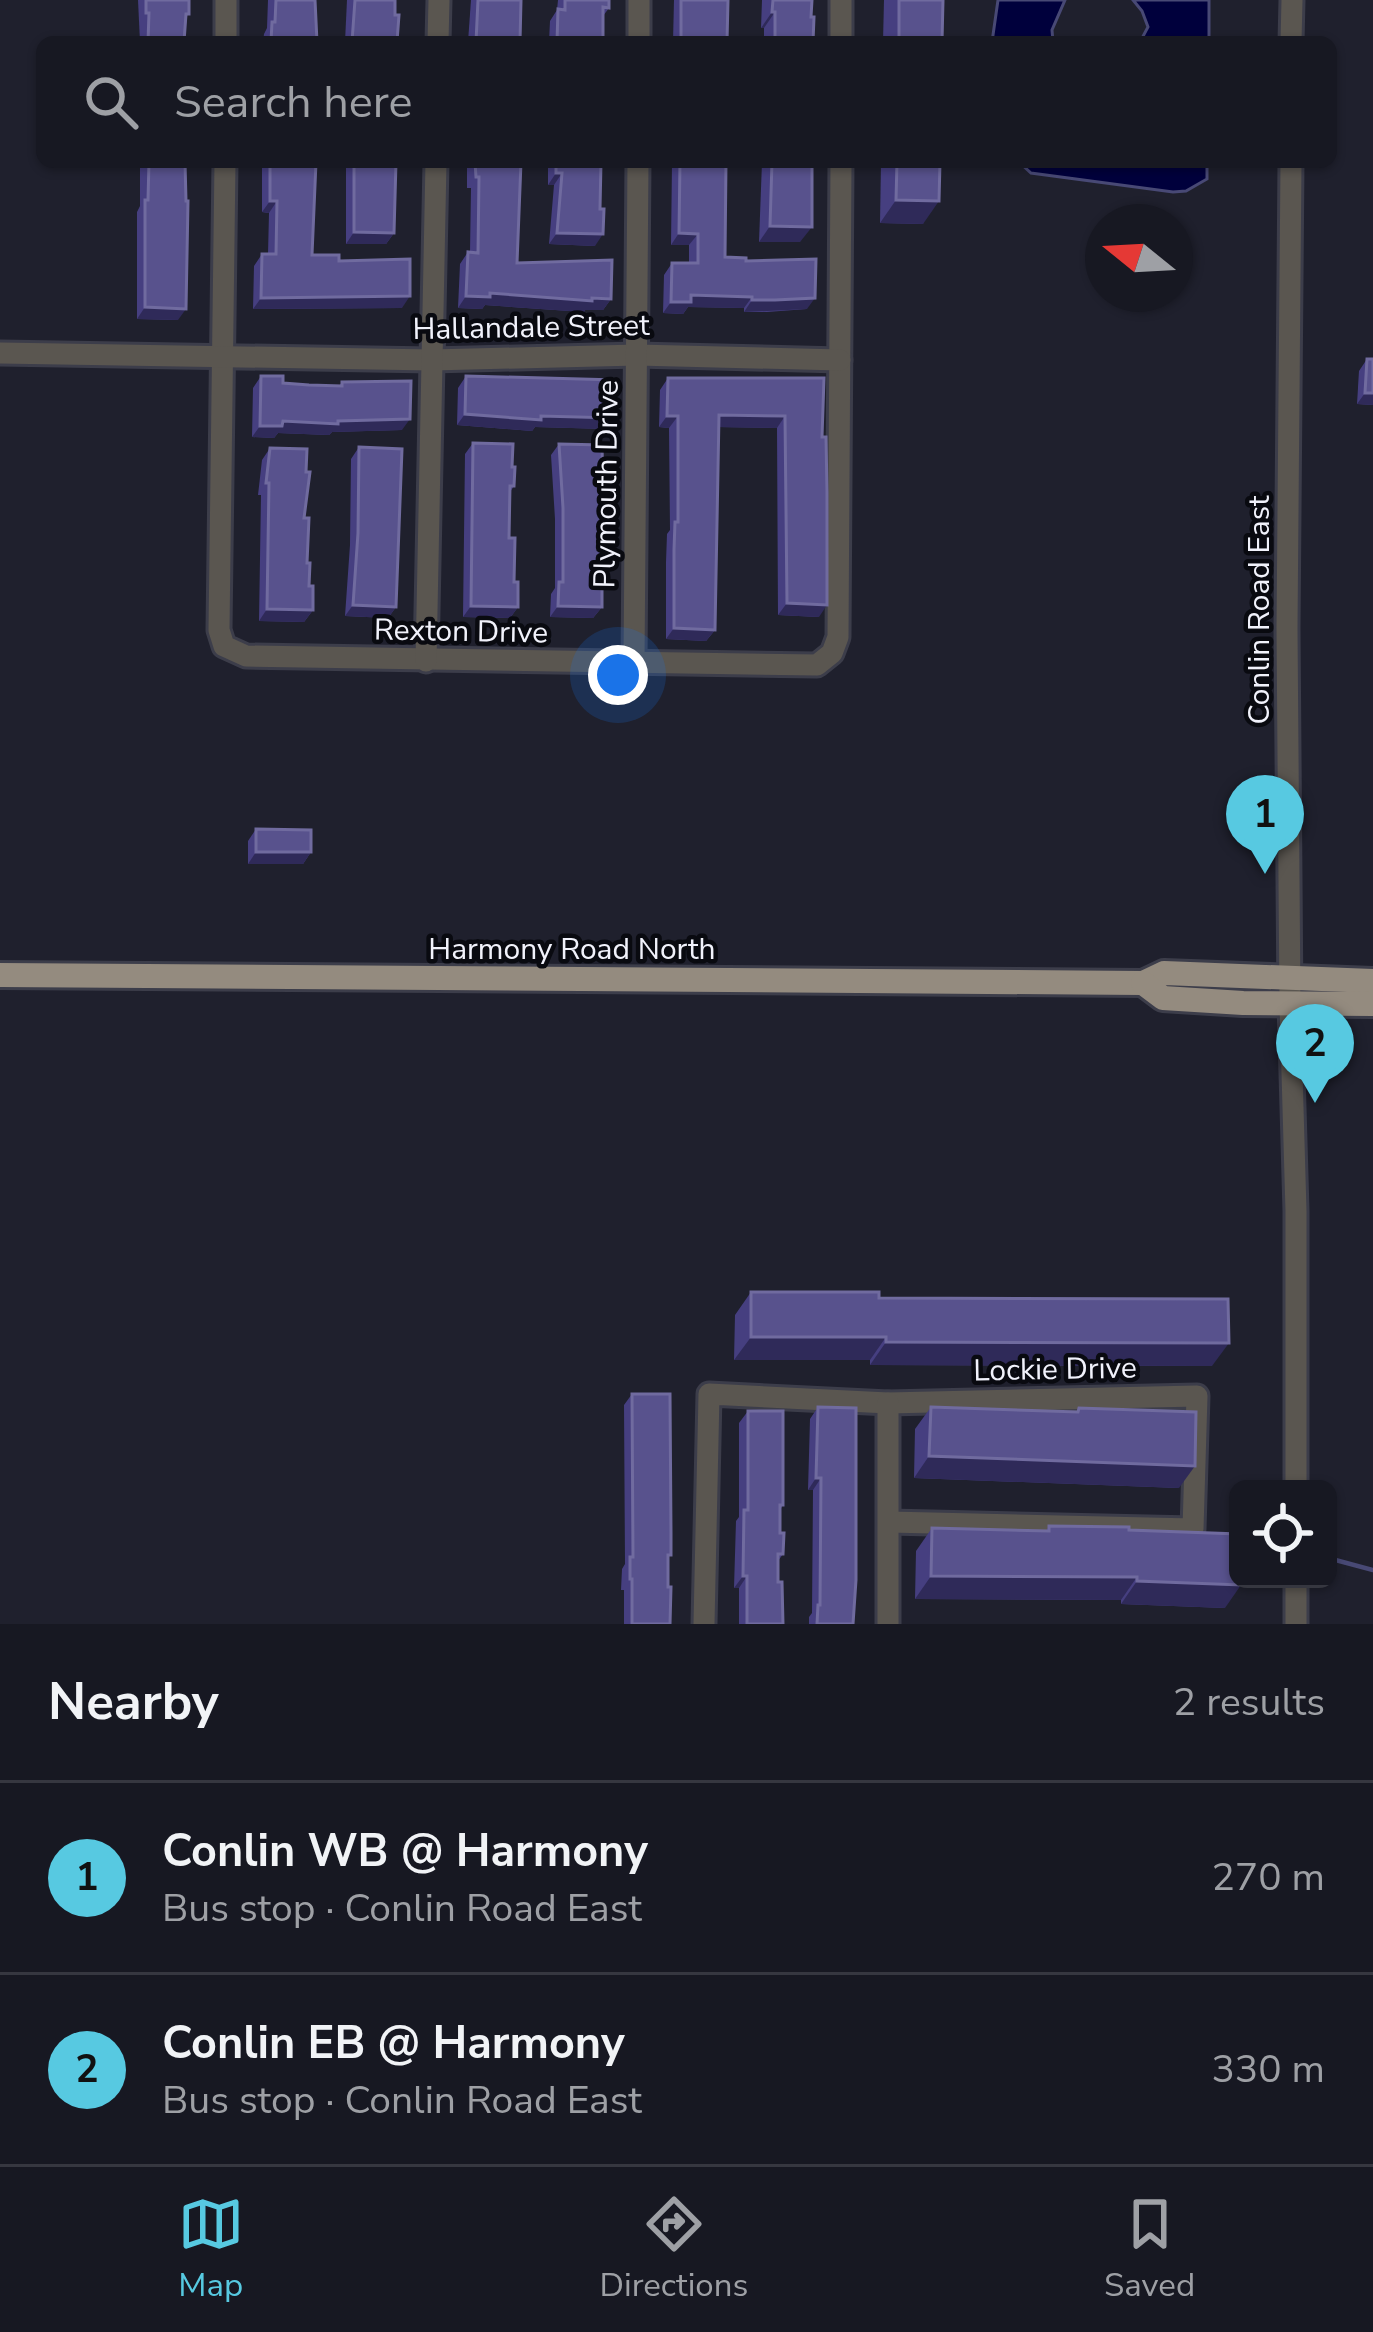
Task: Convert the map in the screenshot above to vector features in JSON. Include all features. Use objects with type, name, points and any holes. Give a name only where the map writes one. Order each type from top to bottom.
[{"type":"main road","name":"Harmony Road North","points":[[0,975],[1143,983],[1164,973],[1373,981]]},
{"type":"main road","name":"Harmony Road North","points":[[1143,983],[1163,998],[1373,1004]]},
{"type":"street","points":[[226,0],[226,36]]},
{"type":"street","points":[[438,36],[439,0]]},
{"type":"street","points":[[639,0],[639,36]]},
{"type":"street","points":[[841,36],[842,0]]},
{"type":"street","points":[[1292,0],[1292,36]]},
{"type":"street","name":"Rexton Drive","points":[[225,168],[219,630],[224,646],[246,656],[817,665],[832,653],[838,637],[841,168]]},
{"type":"street","points":[[426,661],[436,168]]},
{"type":"street","name":"Plymouth Drive","points":[[634,663],[638,168]]},
{"type":"street","name":"Conlin Road East","points":[[1291,168],[1287,628],[1296,1480]]},
{"type":"street","name":"Hallandale Street","points":[[0,352],[432,360],[637,355],[840,361]]},
{"type":"street","name":"Lockie Drive","points":[[704,1624],[709,1394],[888,1402],[1197,1396],[1193,1529],[890,1522]]},
{"type":"street","points":[[888,1402],[888,1624]]},
{"type":"street","points":[[1296,1588],[1296,1624]]},
{"type":"shaded area","points":[[998,0],[1065,0],[1052,36],[993,36]]},
{"type":"shaded area","points":[[1133,0],[1209,0],[1209,36],[1143,36],[1148,27]]},
{"type":"shaded area","points":[[1026,168],[1207,168],[1207,179],[1186,191],[1173,192],[1031,173]]},
{"type":"building","points":[[146,0],[189,0],[184,36],[148,36]]},
{"type":"building","points":[[276,0],[315,0],[317,36],[271,36]]},
{"type":"building","points":[[355,0],[395,0],[397,36],[352,36]]},
{"type":"building","points":[[478,0],[521,0],[520,36],[476,36]]},
{"type":"building","points":[[565,0],[609,0],[609,8],[603,7],[603,36],[557,36],[558,9],[565,10]]},
{"type":"building","points":[[681,0],[728,0],[727,36],[681,36]]},
{"type":"building","points":[[773,0],[812,0],[813,36],[775,36]]},
{"type":"building","points":[[899,0],[943,0],[942,36],[899,36]]},
{"type":"building","points":[[149,168],[185,168],[186,309],[145,307]]},
{"type":"building","points":[[270,168],[316,168],[312,255],[339,255],[339,261],[410,259],[410,296],[261,298],[262,254],[276,254],[277,201],[270,201]]},
{"type":"building","points":[[354,168],[396,168],[394,233],[354,232]]},
{"type":"building","points":[[475,168],[521,168],[517,263],[612,260],[611,299],[466,296],[468,252],[478,253]]},
{"type":"building","points":[[556,168],[601,168],[603,234],[557,233],[562,173],[556,173]]},
{"type":"building","points":[[680,168],[726,168],[725,257],[816,259],[815,298],[691,295],[691,302],[671,302],[672,263],[698,263],[698,234],[679,233]]},
{"type":"building","points":[[772,168],[812,168],[812,227],[770,226]]},
{"type":"building","points":[[897,168],[940,168],[939,201],[896,200]]},
{"type":"building","points":[[1367,359],[1373,359],[1373,393],[1365,393]]},
{"type":"building","points":[[261,376],[283,376],[283,383],[309,385],[411,381],[410,419],[338,424],[283,421],[282,426],[260,426]]},
{"type":"building","points":[[466,376],[616,380],[615,418],[541,416],[541,420],[465,414]]},
{"type":"building","points":[[668,378],[824,378],[827,605],[787,603],[785,416],[719,415],[715,630],[674,628],[678,416],[667,416]]},
{"type":"building","points":[[473,443],[513,444],[509,538],[515,538],[518,607],[471,606]]},
{"type":"building","points":[[559,444],[602,445],[607,560],[602,607],[558,606],[559,582],[563,582]]},
{"type":"building","points":[[359,447],[402,449],[396,607],[353,605]]},
{"type":"building","points":[[270,448],[307,449],[306,472],[310,472],[304,518],[309,518],[307,563],[313,610],[267,609]]},
{"type":"building","points":[[256,829],[311,830],[311,852],[256,852]]},
{"type":"building","points":[[751,1292],[879,1292],[879,1298],[1228,1299],[1229,1343],[751,1337]]},
{"type":"building","points":[[632,1394],[670,1394],[670,1624],[632,1624]]},
{"type":"building","points":[[818,1407],[856,1408],[853,1624],[817,1624]]},
{"type":"building","points":[[931,1407],[1196,1412],[1195,1466],[929,1456]]},
{"type":"building","points":[[748,1411],[783,1411],[780,1533],[784,1533],[778,1582],[782,1582],[783,1624],[747,1624],[747,1576],[743,1576]]},
{"type":"building","points":[[1049,1526],[1129,1527],[1229,1534],[1229,1585],[1137,1581],[1137,1577],[931,1576],[932,1528],[1049,1531]]},
{"type":"waterway","points":[[1337,1560],[1373,1570]]},
{"type":"place","name":"Conlin WB @ Harmony","points":[[1265,874]]},
{"type":"place","name":"Conlin EB @ Harmony","points":[[1315,1103]]}]
